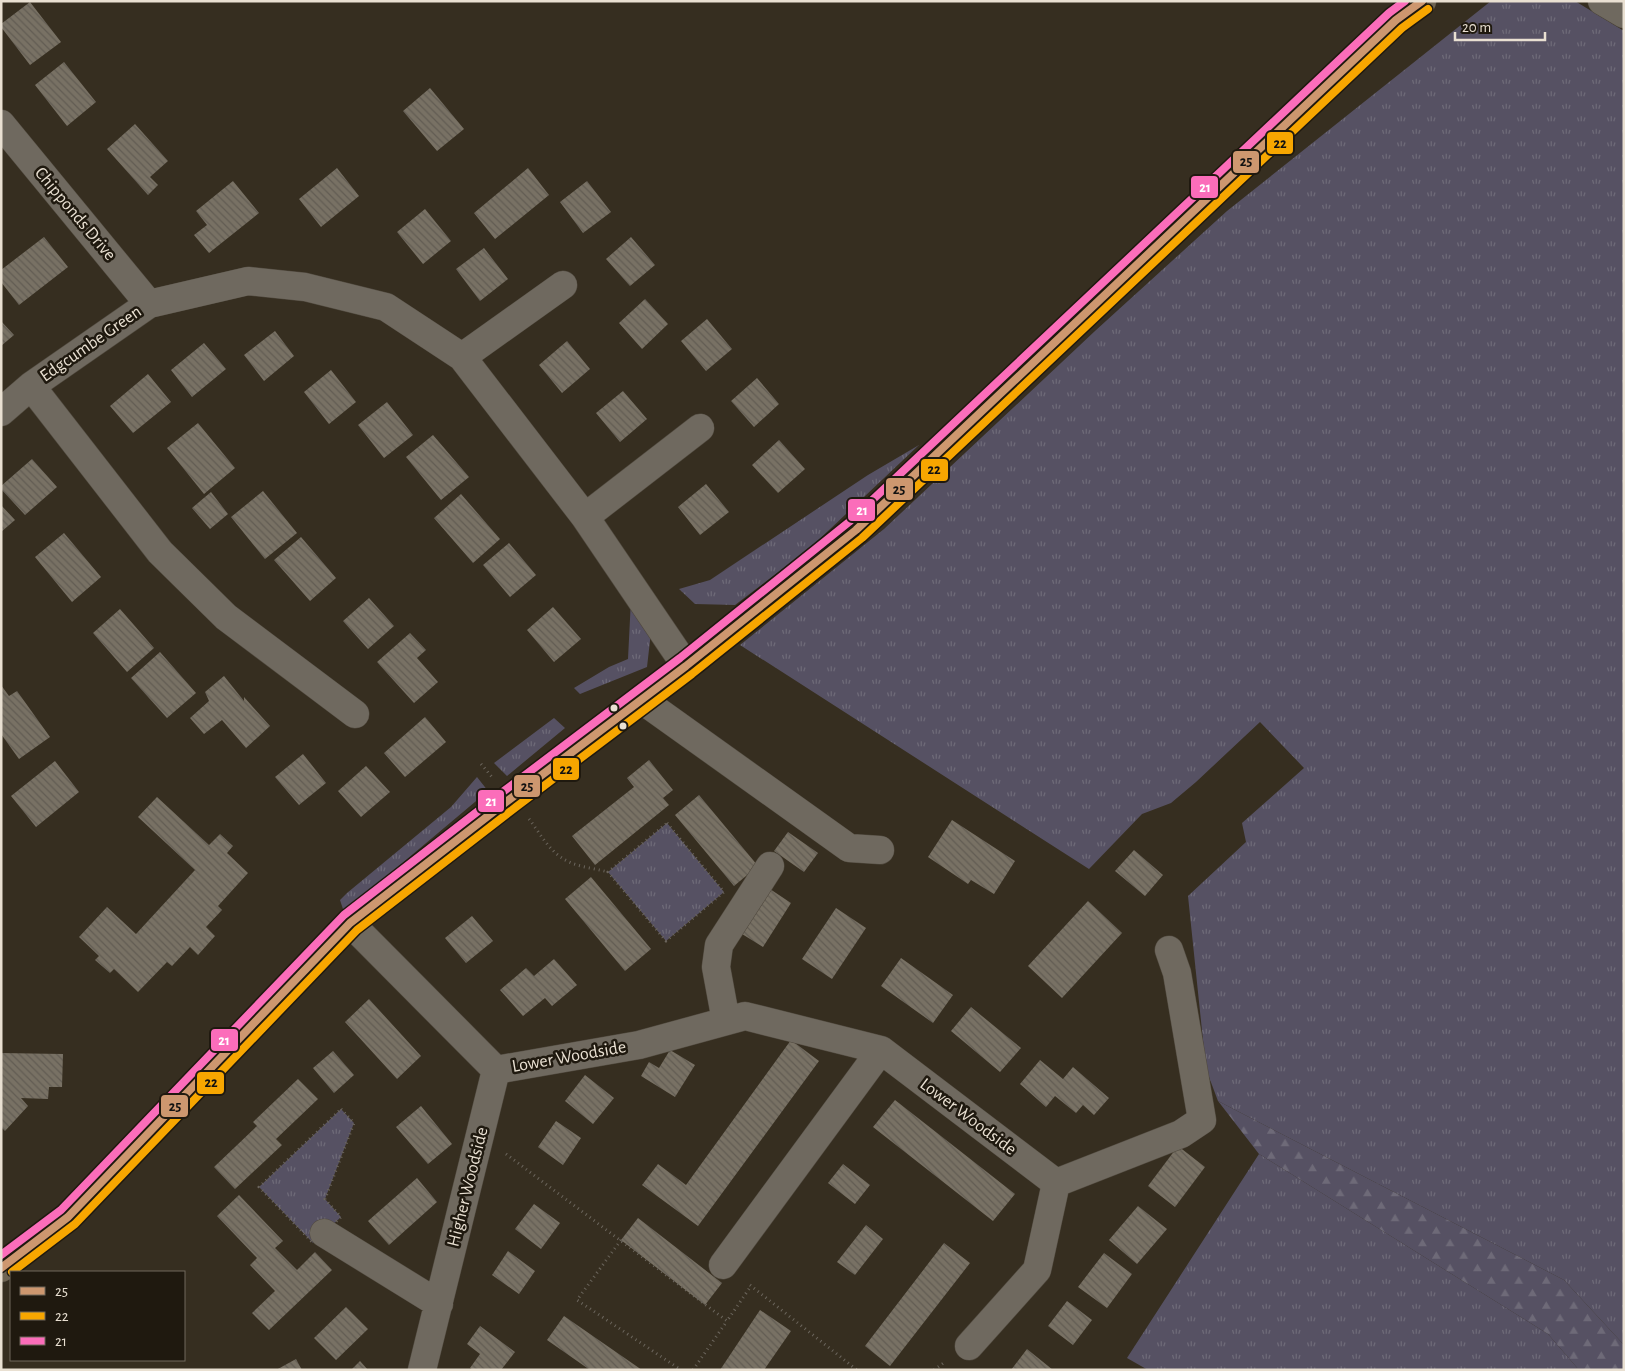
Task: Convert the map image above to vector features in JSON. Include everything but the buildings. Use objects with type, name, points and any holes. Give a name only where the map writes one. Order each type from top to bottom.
[{"type":"main road","points":[[1,1268],[68,1218],[350,923],[686,666],[856,530],[1396,20],[1422,1]]},
{"type":"street","points":[[1602,1],[1624,14]]},
{"type":"street","name":"Chipponds Drive","points":[[1,124],[149,304]]},
{"type":"street","name":"Edgcumbe Green","points":[[1,412],[31,386],[149,304],[248,281],[305,287],[386,307],[462,357],[585,517],[686,666]]},
{"type":"street","points":[[462,357],[563,285]]},
{"type":"street","name":"Edgcumbe Green","points":[[31,386],[160,552],[226,617],[355,714]]},
{"type":"street","points":[[585,517],[700,428]]},
{"type":"street","points":[[642,700],[849,848],[880,850]]},
{"type":"street","points":[[726,1021],[716,967],[720,945],[770,866]]},
{"type":"street","name":"Lower Woodside","points":[[350,923],[496,1070],[639,1045],[745,1016],[880,1050],[1056,1183]]},
{"type":"street","points":[[969,1346],[1037,1270],[1056,1183],[1181,1134],[1202,1120],[1178,973],[1169,950]]},
{"type":"street","points":[[723,1265],[880,1050]]},
{"type":"street","name":"Higher Woodside","points":[[422,1370],[496,1070]]},
{"type":"street","points":[[324,1233],[439,1304]]},
{"type":"path","points":[[481,764],[556,853],[571,863],[608,872],[666,941],[724,892],[667,823],[608,872]]},
{"type":"path","points":[[341,1109],[354,1123],[325,1199],[341,1217],[324,1233],[313,1243],[259,1187],[341,1109]]},
{"type":"path","points":[[481,1135],[727,1321]]},
{"type":"path","points":[[621,1240],[576,1300],[681,1370]]},
{"type":"path","points":[[723,1265],[857,1370]]},
{"type":"path","points":[[692,1370],[751,1286]]},
{"type":"green space","points":[[1491,1],[1575,1],[1624,31],[1624,1345],[1564,1280],[1218,1101],[1206,1069],[1188,896],[1246,842],[1242,823],[1304,768],[1260,722],[1171,803],[1142,814],[1089,869],[740,645],[884,529],[1095,331],[1227,211]]},
{"type":"green space","points":[[919,445],[810,548],[735,605],[695,604],[679,589],[710,580],[868,475]]},
{"type":"green space","points":[[631,599],[651,632],[647,667],[580,694],[574,688],[609,667],[628,659]]},
{"type":"green space","points":[[554,718],[565,728],[507,776],[494,763]]},
{"type":"green space","points":[[477,777],[488,791],[344,912],[340,900],[451,807]]},
{"type":"green space","points":[[667,823],[724,892],[666,941],[608,872]]},
{"type":"green space","points":[[1218,1101],[1564,1280],[1624,1345],[1624,1370],[1579,1370],[1548,1334],[1259,1154]]},
{"type":"green space","points":[[341,1109],[354,1123],[325,1199],[341,1217],[313,1243],[259,1187]]},
{"type":"green space","points":[[1259,1154],[1548,1334],[1579,1370],[1148,1370],[1127,1358]]},
{"type":"transit line","name":"21","points":[[1,1255],[61,1210],[344,915],[680,658],[849,522],[1389,13],[1405,1]]},
{"type":"transit line","name":"25","points":[[1,1268],[68,1217],[350,923],[686,666],[856,530],[1396,20],[1422,1]]},
{"type":"transit line","name":"22","points":[[13,1271],[75,1224],[357,930],[692,674],[862,538],[1402,28],[1428,9]]}]
